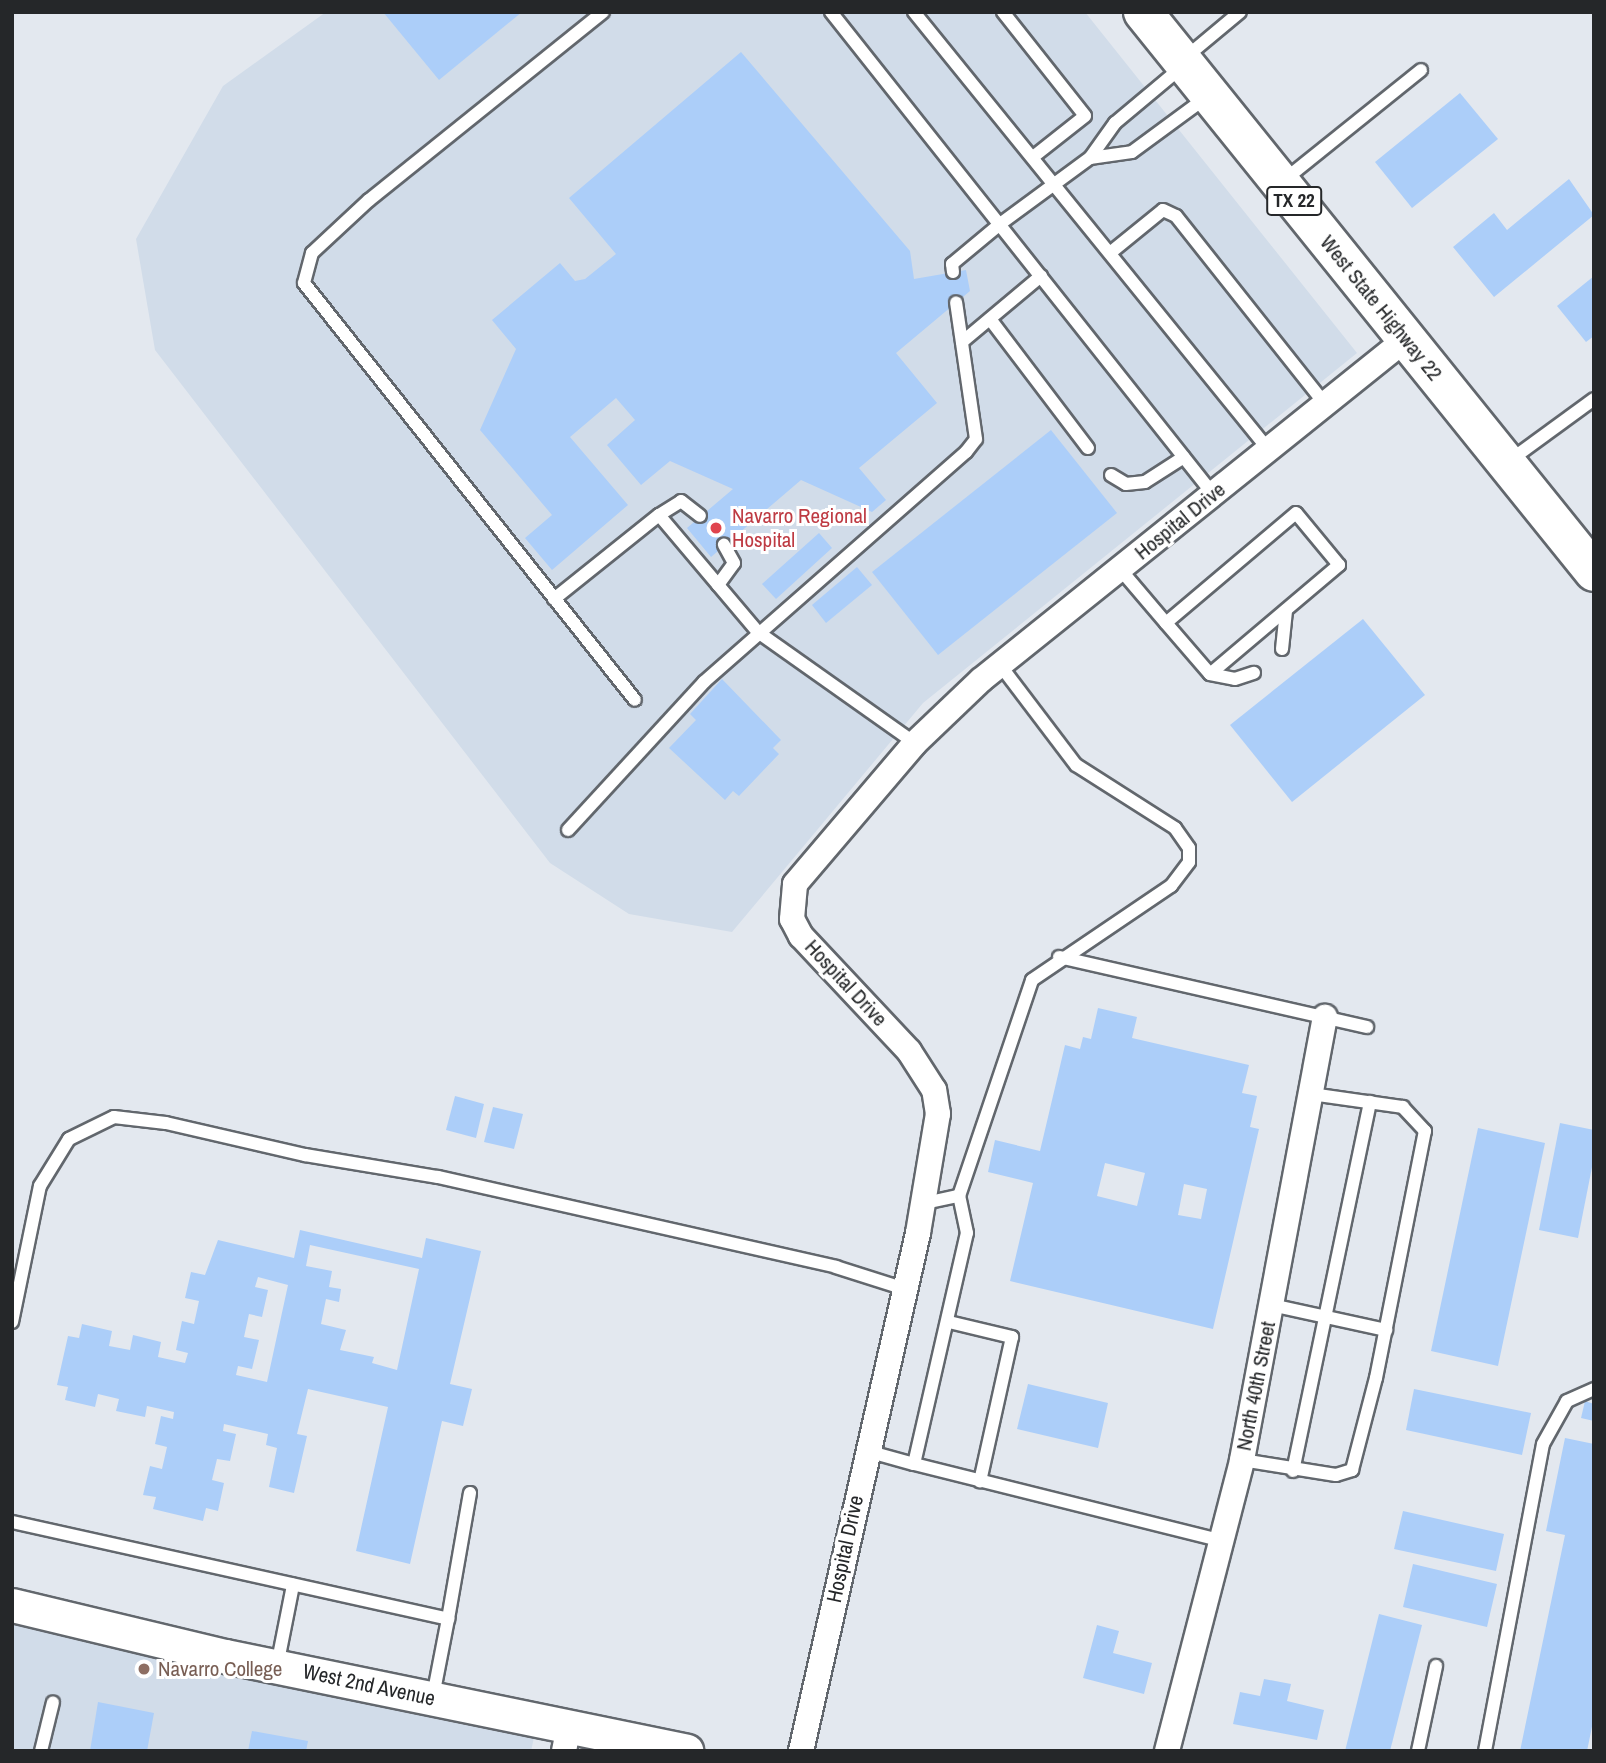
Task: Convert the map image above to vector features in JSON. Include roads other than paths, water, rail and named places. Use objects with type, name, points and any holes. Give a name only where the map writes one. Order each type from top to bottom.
[{"type":"main road","name":"West State Highway 22","points":[[1143,12],[1594,572]]},
{"type":"street","name":"Hospital Drive","points":[[801,1751],[902,1288],[925,1203],[936,1135],[934,1090],[909,1051],[801,936],[792,919],[795,884],[915,743],[1000,665],[1324,402],[1406,339]]},
{"type":"street","name":"North 40th Street","points":[[1167,1751],[1242,1460],[1325,1017]]},
{"type":"street","name":"West 2nd Avenue","points":[[12,1605],[277,1666],[433,1698],[567,1738],[686,1751]]},
{"type":"lane","points":[[603,12],[369,200],[312,253],[305,267],[304,283],[323,311],[635,700]]},
{"type":"lane","points":[[831,12],[1213,494]]},
{"type":"lane","points":[[915,12],[1268,449]]},
{"type":"lane","points":[[1003,12],[1085,116],[1033,158]]},
{"type":"lane","points":[[953,272],[952,264],[1090,158],[1115,123],[1240,12]]},
{"type":"lane","points":[[1280,183],[1421,70]]},
{"type":"lane","points":[[1090,158],[1132,152],[1210,95]]},
{"type":"lane","points":[[1110,253],[1163,210],[1176,216],[1324,402]]},
{"type":"lane","points":[[962,342],[1041,276]]},
{"type":"lane","points":[[568,830],[704,682],[966,452],[975,439],[956,302]]},
{"type":"lane","points":[[990,319],[1088,448]]},
{"type":"lane","points":[[1506,463],[1592,403]]},
{"type":"lane","points":[[1111,475],[1126,484],[1145,482],[1184,457]]},
{"type":"lane","points":[[554,599],[659,514],[681,501],[700,516]]},
{"type":"lane","points":[[1166,623],[1296,513],[1339,565],[1210,674]]},
{"type":"lane","points":[[659,514],[758,632],[915,743]]},
{"type":"lane","points":[[718,585],[734,563],[724,545]]},
{"type":"lane","points":[[1120,569],[1210,674],[1235,679],[1254,673]]},
{"type":"lane","points":[[1282,649],[1286,610]]},
{"type":"lane","points":[[914,1464],[949,1322],[967,1233],[959,1196],[1004,1074],[1017,1014],[1032,980],[1059,957],[1171,886],[1189,862],[1189,849],[1175,828],[1076,765],[1000,665]]},
{"type":"lane","points":[[1059,957],[1367,1027]]},
{"type":"lane","points":[[1242,1460],[1293,1471],[1336,1475],[1352,1471],[1386,1330],[1425,1132],[1404,1107],[1312,1094]]},
{"type":"lane","points":[[1293,1471],[1370,1102]]},
{"type":"lane","points":[[12,1322],[40,1186],[69,1139],[114,1117],[166,1122],[305,1155],[438,1177],[836,1267],[902,1288]]},
{"type":"lane","points":[[925,1203],[959,1196]]},
{"type":"lane","points":[[1271,1305],[1325,1319],[1386,1330]]},
{"type":"lane","points":[[949,1322],[1012,1337],[980,1480]]},
{"type":"lane","points":[[1485,1751],[1543,1444],[1567,1401],[1594,1388]]},
{"type":"lane","points":[[867,1451],[1222,1541]]},
{"type":"lane","points":[[433,1698],[471,1493]]},
{"type":"lane","points":[[12,1522],[448,1619]]},
{"type":"lane","points":[[277,1666],[293,1585]]},
{"type":"lane","points":[[1418,1751],[1436,1666]]},
{"type":"lane","points":[[41,1751],[53,1702]]},
{"type":"place","name":"Navarro Regional Hospital","points":[[716,528]]},
{"type":"place","name":"Navarro College","points":[[144,1669]]}]
